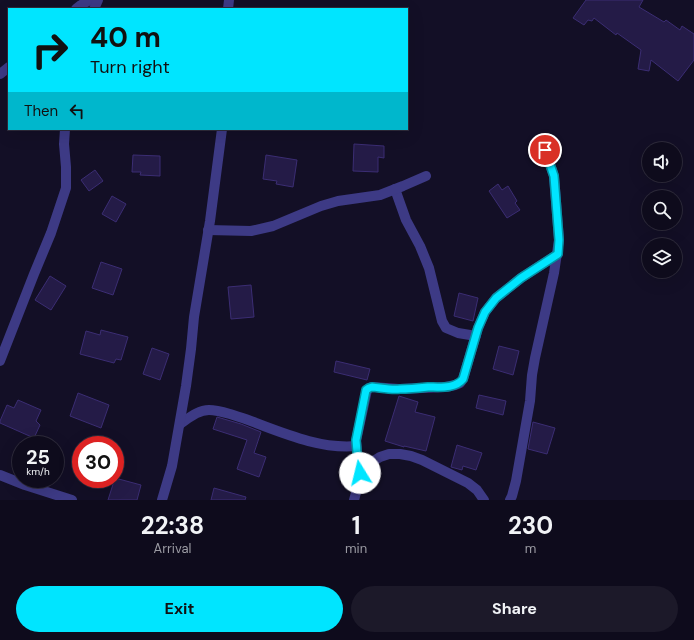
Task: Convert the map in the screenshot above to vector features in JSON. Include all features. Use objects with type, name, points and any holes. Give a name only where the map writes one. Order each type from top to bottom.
[{"type":"street","points":[[77,8],[90,0]]},
{"type":"street","points":[[0,74],[8,68]]},
{"type":"street","points":[[0,361],[34,274],[52,233],[66,188],[64,130]]},
{"type":"street","points":[[162,500],[172,466],[180,424],[194,317],[222,130]]},
{"type":"street","points":[[510,500],[516,481],[530,401],[535,358],[558,254],[559,240],[554,176],[545,150]]},
{"type":"street","points":[[208,230],[227,232],[251,231],[273,226],[321,206],[338,201],[380,195],[426,176]]},
{"type":"street","points":[[395,189],[406,220],[420,246],[429,268],[442,321],[446,328],[476,336]]},
{"type":"street","points":[[354,500],[359,486],[360,475],[360,462],[356,446],[357,434],[365,393],[369,388],[399,389],[446,387],[460,383],[463,379],[478,328],[485,312],[496,298],[521,278],[558,254]]},
{"type":"street","points":[[180,424],[196,413],[210,410],[219,411],[304,440],[344,447],[356,446]]},
{"type":"street","points":[[360,475],[380,456],[389,454],[411,456],[468,483],[477,490],[484,500]]},
{"type":"street","points":[[0,475],[25,485],[72,500]]},
{"type":"building","points":[[586,0],[643,0],[639,7],[664,22],[666,20],[680,30],[682,26],[694,34],[694,60],[678,81],[651,60],[649,71],[638,69],[641,50],[617,33],[616,35],[594,18],[592,21],[588,20],[584,25],[573,18]]},
{"type":"building","points":[[354,144],[384,146],[384,158],[378,157],[378,172],[353,171]]},
{"type":"building","points":[[133,155],[160,156],[160,176],[140,175],[141,172],[132,172]]},
{"type":"building","points":[[266,155],[297,160],[293,187],[276,184],[277,181],[263,179]]},
{"type":"building","points":[[95,170],[103,181],[89,191],[81,180]]},
{"type":"building","points":[[498,184],[502,190],[508,186],[517,201],[515,203],[520,210],[507,218],[489,191]]},
{"type":"building","points":[[112,196],[126,204],[116,222],[102,214]]},
{"type":"building","points":[[101,262],[122,269],[113,295],[92,288]]},
{"type":"building","points":[[50,276],[66,286],[51,310],[35,300]]},
{"type":"building","points":[[251,285],[254,317],[231,319],[228,287]]},
{"type":"building","points":[[459,293],[478,298],[473,321],[454,316]]},
{"type":"building","points":[[101,330],[128,337],[121,360],[116,359],[114,363],[80,354],[86,331],[100,335]]},
{"type":"building","points":[[499,346],[519,351],[513,375],[493,369]]},
{"type":"building","points":[[152,348],[169,354],[160,380],[143,374]]},
{"type":"building","points":[[336,361],[370,369],[367,380],[334,372]]},
{"type":"building","points":[[78,393],[109,405],[101,428],[70,416]]},
{"type":"building","points":[[479,395],[506,401],[503,415],[476,408]]},
{"type":"building","points":[[399,396],[418,402],[415,412],[435,417],[426,451],[404,447],[385,441]]},
{"type":"building","points":[[18,400],[41,410],[36,421],[40,425],[35,436],[29,436],[0,423],[7,405],[14,408]]},
{"type":"building","points":[[217,417],[261,432],[254,453],[266,457],[259,477],[237,469],[247,440],[213,429]]},
{"type":"building","points":[[533,422],[555,428],[547,454],[528,449]]},
{"type":"building","points":[[457,445],[482,453],[476,470],[463,466],[462,470],[451,467]]},
{"type":"building","points":[[124,480],[141,485],[137,500],[108,500],[112,488],[124,488]]},
{"type":"building","points":[[214,488],[246,497],[245,500],[211,500]]},
{"type":"route","points":[[360,473],[360,462],[356,440],[366,390],[372,387],[399,389],[446,387],[460,383],[463,379],[478,328],[485,312],[496,298],[521,278],[558,254],[558,220],[554,176],[545,150]]}]
